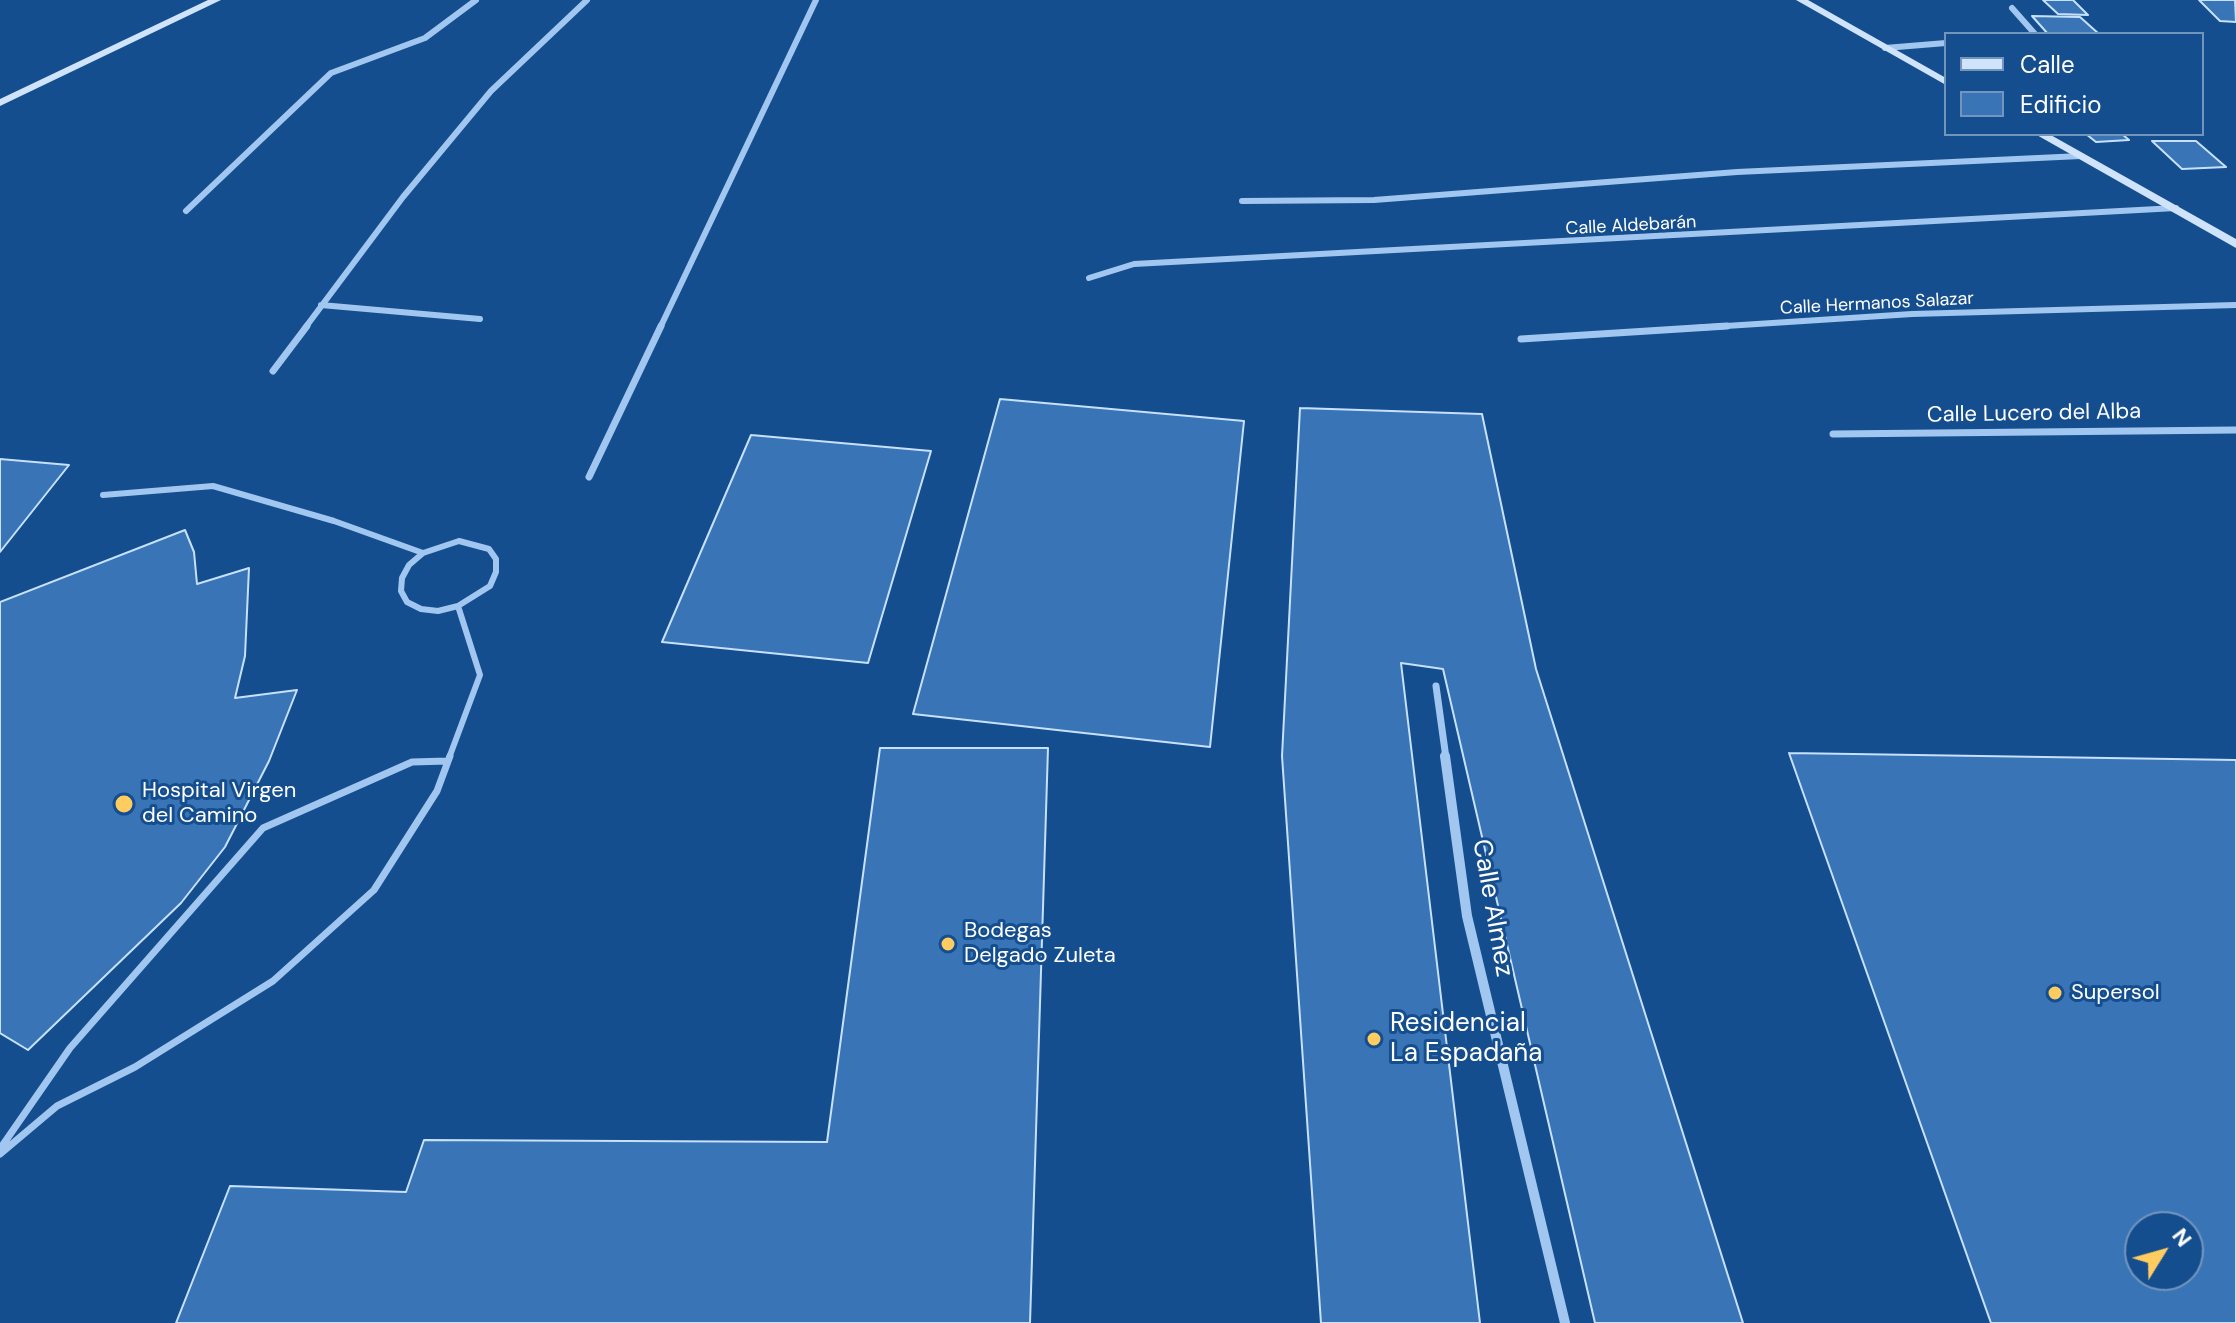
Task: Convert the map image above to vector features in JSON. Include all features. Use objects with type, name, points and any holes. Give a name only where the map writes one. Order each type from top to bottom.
[{"type":"street","points":[[0,103],[216,0]]},
{"type":"street","points":[[186,211],[331,73],[425,38],[476,0]]},
{"type":"street","points":[[273,371],[403,197],[491,91],[587,0]]},
{"type":"street","points":[[589,477],[816,0]]},
{"type":"street","points":[[1801,0],[1944,81]]},
{"type":"street","points":[[2012,8],[2033,32]]},
{"type":"street","points":[[1885,48],[1944,43]]},
{"type":"street","points":[[2045,136],[2236,244]]},
{"type":"street","points":[[1242,201],[1374,200],[1737,172],[2081,156]]},
{"type":"street","name":"Calle Aldebarán","points":[[1089,278],[1134,264],[1736,235],[2176,208]]},
{"type":"street","points":[[321,305],[480,319]]},
{"type":"street","name":"Calle Hermanos Salazar","points":[[1521,339],[1912,314],[2236,305]]},
{"type":"street","name":"Calle Lucero del Alba","points":[[1833,434],[2236,430]]},
{"type":"street","name":"Calle Almez","points":[[1436,686],[1467,916],[1565,1323]]},
{"type":"lane","points":[[103,495],[213,486],[334,521],[423,553]]},
{"type":"lane","points":[[459,541],[489,549],[496,559],[496,572],[490,586],[458,606],[438,611],[421,609],[407,602],[401,591],[402,578],[409,565],[423,553],[459,541]]},
{"type":"lane","points":[[0,1152],[57,1106],[135,1067],[273,981],[374,890],[437,791],[480,675],[458,606]]},
{"type":"lane","points":[[0,1152],[70,1048],[263,828],[412,762],[447,761]]},
{"type":"building","points":[[2043,0],[2073,0],[2088,15],[2058,14]]},
{"type":"building","points":[[2199,0],[2235,0],[2236,22],[2220,21]]},
{"type":"building","points":[[2032,16],[2080,17],[2097,32],[2046,32]]},
{"type":"building","points":[[2088,136],[2124,136],[2129,140],[2096,142]]},
{"type":"building","points":[[2152,141],[2196,141],[2226,167],[2182,169]]},
{"type":"building","points":[[1000,399],[1244,421],[1210,747],[913,714]]},
{"type":"building","name":"Residencial La Espadaña","points":[[1300,408],[1482,414],[1536,669],[1743,1323],[1595,1323],[1443,669],[1401,663],[1480,1323],[1321,1323],[1282,756]]},
{"type":"building","points":[[751,435],[931,451],[868,663],[662,642]]},
{"type":"building","points":[[0,459],[69,465],[0,552]]},
{"type":"building","name":"Hospital Virgen del Camino","points":[[185,530],[194,552],[197,584],[249,568],[245,656],[235,698],[297,690],[269,761],[225,847],[181,903],[28,1050],[0,1033],[0,602]]},
{"type":"building","name":"Bodegas Delgado Zuleta","points":[[880,748],[1048,748],[1030,1323],[176,1323],[230,1186],[406,1192],[424,1140],[827,1142]]},
{"type":"building","name":"Supersol","points":[[1789,753],[2236,760],[2236,1323],[1991,1323]]},
{"type":"place","name":"Hospital Virgen del Camino","points":[[124,804]]},
{"type":"place","name":"Bodegas Delgado Zuleta","points":[[948,944]]},
{"type":"place","name":"Supersol","points":[[2055,993]]},
{"type":"place","name":"Residencial La Espadaña","points":[[1374,1039]]}]
